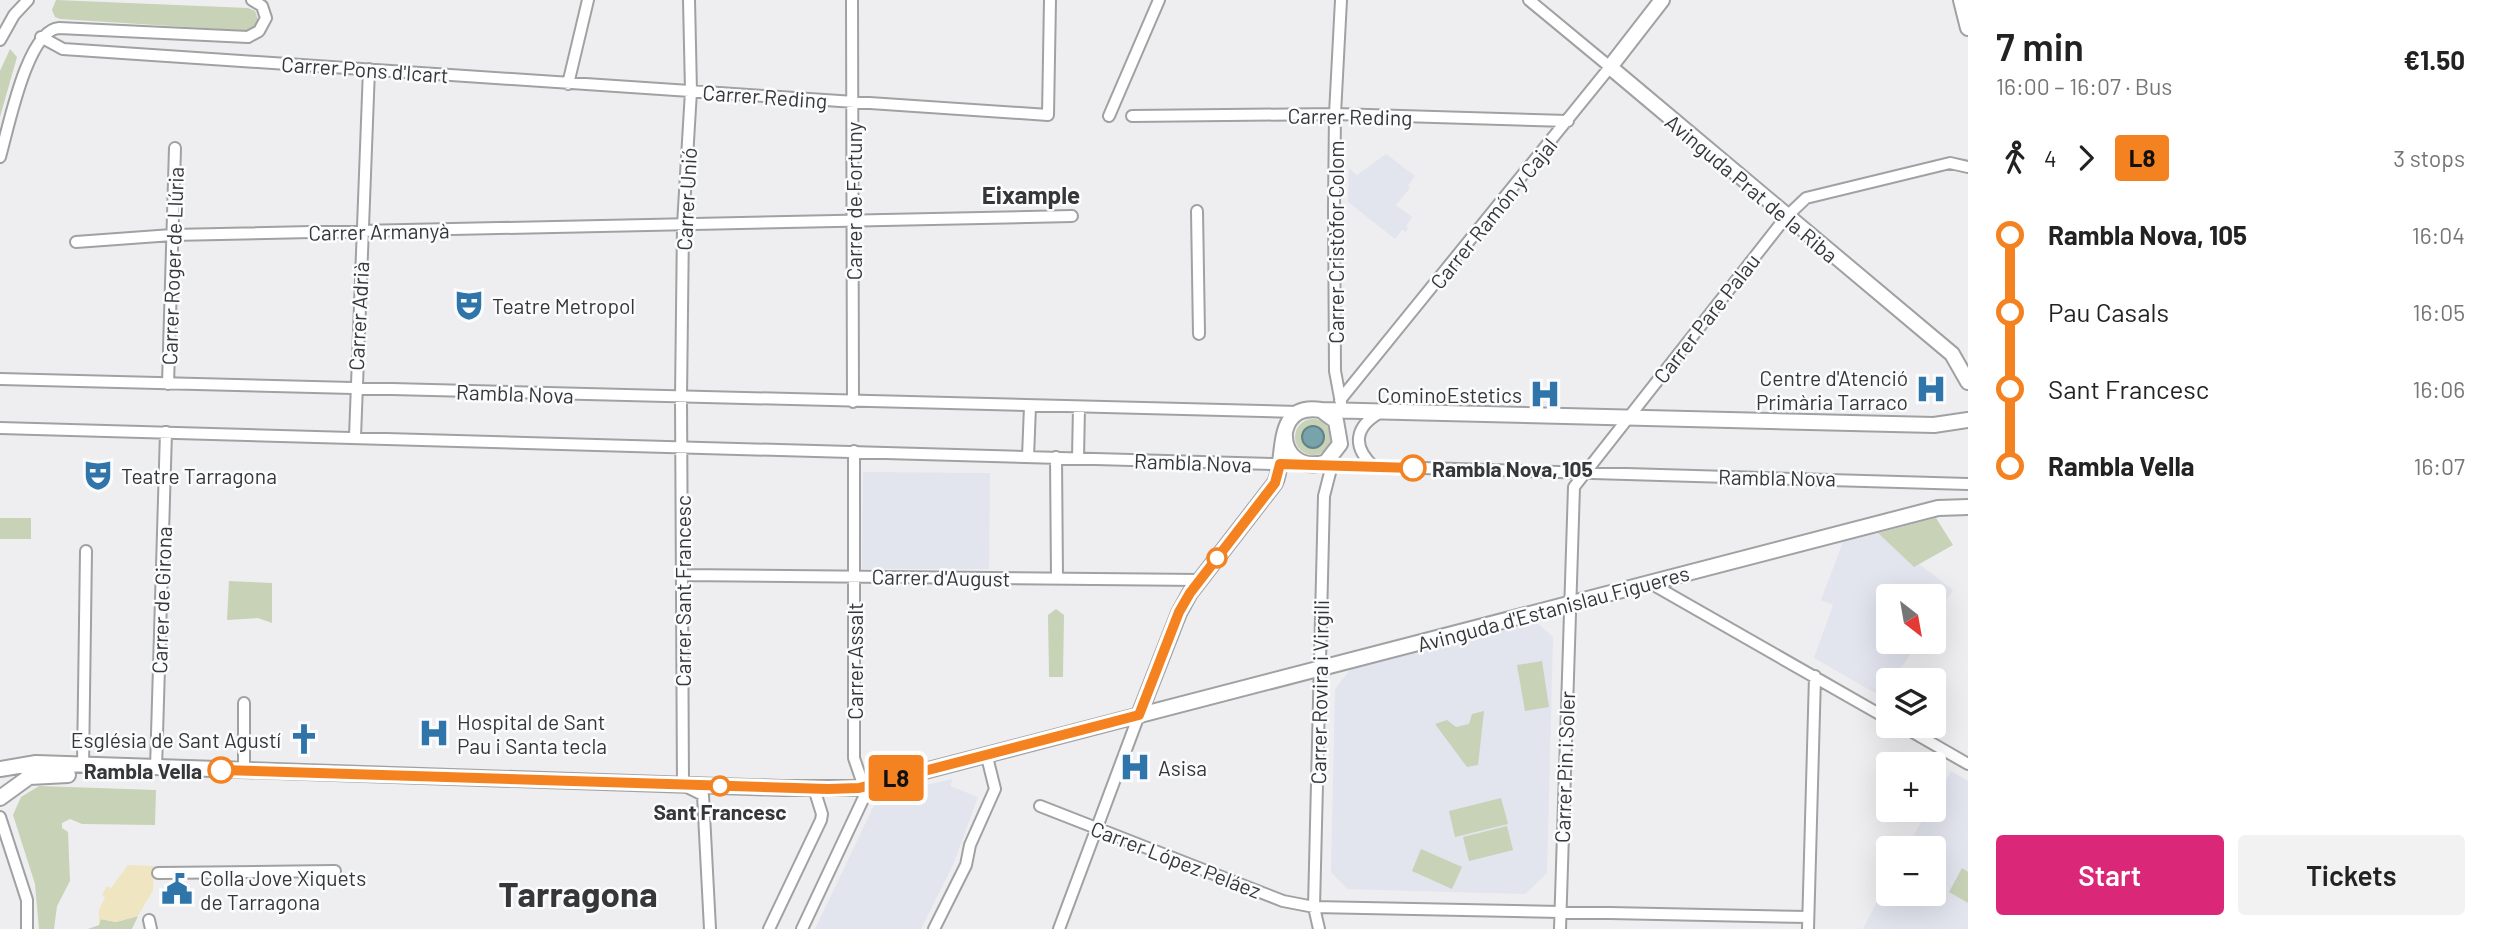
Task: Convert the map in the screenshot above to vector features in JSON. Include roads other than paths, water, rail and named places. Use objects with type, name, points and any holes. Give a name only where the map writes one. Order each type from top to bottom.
[{"type":"main road","name":"Carrer Ramón y Cajal","points":[[1610,68],[1662,0]]},
{"type":"main road","points":[[1961,0],[1968,28]]},
{"type":"main road","name":"Avinguda Prat de la Riba","points":[[1610,68],[1952,354],[1968,383]]},
{"type":"main road","points":[[1952,354],[1968,361]]},
{"type":"main road","points":[[1139,715],[1179,612],[1200,580],[1275,483],[1280,464],[1281,436],[1299,412],[1341,405],[1383,411],[1626,418],[1934,425],[1968,420]]},
{"type":"main road","points":[[1285,431],[1287,450],[1300,463],[1323,463],[1340,444],[1340,430],[1329,414],[1321,410]]},
{"type":"main road","name":"Avinguda d'Estanislau Figueres","points":[[866,789],[1139,715],[1938,508],[1968,507]]},
{"type":"main road","name":"Avinguda d'Estanislau Figueres","points":[[683,785],[866,789],[1112,729],[1139,715]]},
{"type":"main road","points":[[0,769],[36,762],[83,766],[683,785],[706,780],[854,782],[866,789]]},
{"type":"main road","points":[[0,798],[23,780],[44,774],[703,794],[816,795],[866,789]]},
{"type":"street","points":[[0,40],[25,3],[34,0]]},
{"type":"street","points":[[0,157],[30,56],[41,37],[53,28],[248,37],[259,31],[266,18],[262,6],[251,0]]},
{"type":"street","points":[[568,84],[588,0]]},
{"type":"street","name":"Carrer Unió","points":[[681,398],[684,225],[691,91],[689,0]]},
{"type":"street","name":"Carrer de Fortuny","points":[[852,0],[853,402]]},
{"type":"street","name":"Carrer Reding","points":[[691,91],[1048,115],[1049,0]]},
{"type":"street","points":[[1109,116],[1159,0]]},
{"type":"street","name":"Carrer Cristòfor Colom","points":[[1341,0],[1335,114],[1335,371],[1341,405]]},
{"type":"street","name":"Avinguda Prat de la Riba","points":[[1529,0],[1610,68]]},
{"type":"street","name":"Carrer Pons d'Icart","points":[[41,37],[63,49],[691,91]]},
{"type":"street","name":"Carrer Ramón y Cajal","points":[[1341,405],[1610,68]]},
{"type":"street","name":"Carrer Adrià","points":[[355,437],[369,69]]},
{"type":"street","name":"Carrer Reding","points":[[1132,116],[1335,114],[1568,121]]},
{"type":"street","name":"Carrer Roger de Llúria","points":[[168,383],[175,148]]},
{"type":"street","name":"Carrer Pare Palau","points":[[1626,418],[1786,217],[1806,198],[1938,165],[1959,163],[1968,167]]},
{"type":"street","points":[[1197,211],[1199,334]]},
{"type":"street","name":"Carrer Armanyà","points":[[76,242],[172,235],[1072,216]]},
{"type":"street","name":"Rambla Nova","points":[[0,379],[1299,412]]},
{"type":"street","name":"Carrer Sant Francesc","points":[[681,398],[683,785]]},
{"type":"street","points":[[1340,430],[1341,405]]},
{"type":"street","points":[[1028,457],[1030,406]]},
{"type":"street","points":[[1078,458],[1079,407]]},
{"type":"street","points":[[1374,467],[1362,453],[1360,432],[1367,419],[1383,411]]},
{"type":"street","points":[[1586,472],[1626,418]]},
{"type":"street","name":"Rambla Nova","points":[[0,428],[1280,464],[1323,463],[1374,467],[1968,484]]},
{"type":"street","name":"Carrer de Girona","points":[[156,768],[166,432]]},
{"type":"street","name":"Carrer Assalt","points":[[854,451],[855,758],[866,789]]},
{"type":"street","points":[[1056,457],[1057,578]]},
{"type":"street","name":"Carrer Rovira i Virgili","points":[[1319,929],[1314,907],[1323,463]]},
{"type":"street","name":"Carrer Pin i Soler","points":[[1559,929],[1574,487],[1586,472]]},
{"type":"street","points":[[83,766],[86,551]]},
{"type":"street","name":"Carrer d'August","points":[[681,575],[1200,580]]},
{"type":"street","points":[[1650,583],[1876,712]]},
{"type":"street","points":[[1808,929],[1815,677]]},
{"type":"street","points":[[244,703],[244,770]]},
{"type":"street","points":[[1059,929],[1139,715]]},
{"type":"street","points":[[1923,738],[1968,764]]},
{"type":"street","points":[[934,929],[966,865],[970,845],[995,789],[988,761]]},
{"type":"street","points":[[683,785],[703,794],[710,929]]},
{"type":"street","points":[[802,929],[866,789]]},
{"type":"street","points":[[769,929],[822,814],[816,795]]},
{"type":"street","name":"Carrer López Peláez","points":[[1040,806],[1283,901],[1314,907],[1808,917]]},
{"type":"street","points":[[0,817],[27,900],[27,929]]},
{"type":"street","points":[[0,848],[12,856]]},
{"type":"street","points":[[158,873],[335,871]]},
{"type":"water","points":[[1313,426],[1321,429],[1324,437],[1321,445],[1313,448],[1305,445],[1302,437],[1305,429]]},
{"type":"place","name":"Teatre Metropol","points":[[469,305]]},
{"type":"place","name":"Centre d'Atenció Primària Tarraco","points":[[1931,389]]},
{"type":"place","name":"CominoEstetics","points":[[1545,394]]},
{"type":"place","name":"Rambla Nova, 105","points":[[1413,468]]},
{"type":"place","name":"Teatre Tarragona","points":[[98,475]]},
{"type":"place","name":"Hospital de Sant Pau i Santa tecla","points":[[434,733]]},
{"type":"place","name":"Església de Sant Agustí","points":[[304,739]]},
{"type":"place","name":"Asisa","points":[[1135,767]]},
{"type":"place","name":"Rambla Vella","points":[[221,770]]},
{"type":"place","name":"Sant Francesc","points":[[720,786]]},
{"type":"place","name":"Colla Jove Xiquets de Tarragona","points":[[177,889]]},
{"type":"district","name":"Eixample","points":[[1031,194]]},
{"type":"district","name":"Tarragona","points":[[578,893]]}]
